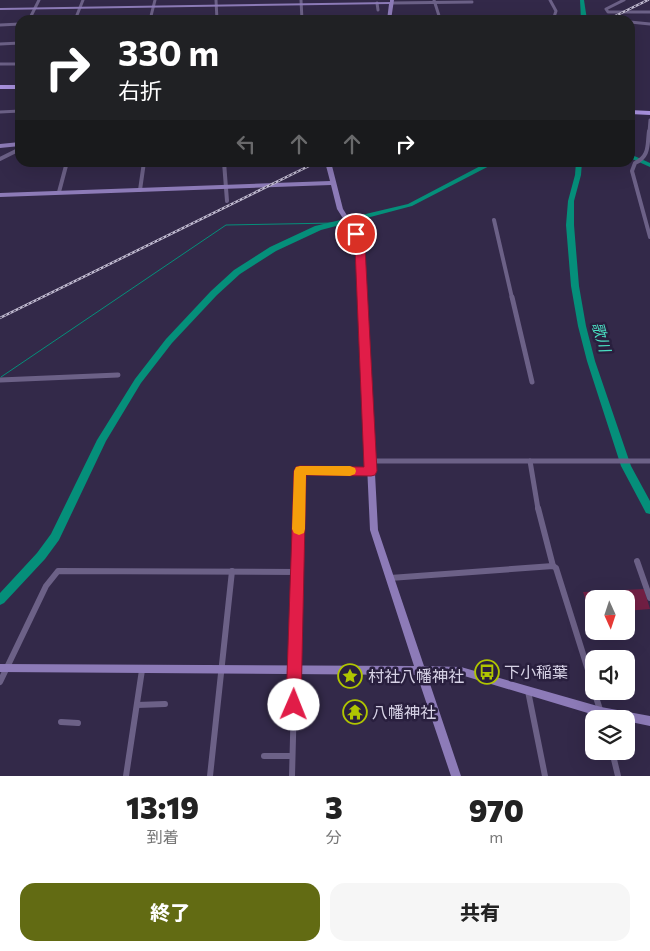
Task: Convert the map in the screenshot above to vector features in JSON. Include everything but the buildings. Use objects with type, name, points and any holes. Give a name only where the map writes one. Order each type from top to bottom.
[{"type":"main road","points":[[0,87],[15,87]]},
{"type":"main road","points":[[635,112],[650,113]]},
{"type":"street","points":[[32,15],[39,0]]},
{"type":"street","points":[[77,15],[83,0]]},
{"type":"street","points":[[152,15],[156,0]]},
{"type":"street","points":[[550,0],[556,11],[555,15]]},
{"type":"street","points":[[624,0],[606,9],[608,12],[650,12]]},
{"type":"street","points":[[434,1],[439,15]]},
{"type":"street","points":[[301,2],[302,15]]},
{"type":"street","points":[[390,15],[392,2]]},
{"type":"street","points":[[0,9],[154,7],[216,3],[472,2]]},
{"type":"street","points":[[377,3],[378,10]]},
{"type":"street","points":[[635,22],[650,24]]},
{"type":"street","points":[[0,25],[15,24]]},
{"type":"street","points":[[0,44],[15,43]]},
{"type":"street","points":[[0,64],[15,64]]},
{"type":"street","points":[[0,112],[15,111]]},
{"type":"street","points":[[635,163],[643,159],[646,154],[650,120]]},
{"type":"street","points":[[0,146],[15,144]]},
{"type":"street","points":[[0,159],[15,152]]},
{"type":"street","points":[[10,154],[15,154]]},
{"type":"street","points":[[59,192],[66,167]]},
{"type":"street","points":[[140,190],[143,167]]},
{"type":"street","points":[[224,167],[226,201]]},
{"type":"street","points":[[329,167],[340,210],[356,234],[360,247],[374,530],[456,776]]},
{"type":"street","points":[[634,167],[632,171],[650,236]]},
{"type":"street","points":[[0,194],[334,183]]},
{"type":"street","points":[[494,220],[532,382]]},
{"type":"street","points":[[0,380],[118,375]]},
{"type":"street","points":[[370,461],[650,461]]},
{"type":"street","points":[[530,461],[541,524],[585,661]]},
{"type":"street","points":[[292,776],[300,471],[371,471]]},
{"type":"street","points":[[636,561],[650,598]]},
{"type":"street","points":[[390,578],[553,566]]},
{"type":"street","points":[[0,682],[3,668],[46,586],[58,571],[298,572]]},
{"type":"street","points":[[210,776],[232,571]]},
{"type":"street","points":[[3,668],[461,671],[585,710]]},
{"type":"street","points":[[126,776],[142,670]]},
{"type":"street","points":[[528,692],[545,776]]},
{"type":"street","points":[[137,705],[165,704]]},
{"type":"street","points":[[635,719],[650,721]]},
{"type":"street","points":[[61,722],[78,723]]},
{"type":"street","points":[[264,756],[292,756]]},
{"type":"street","points":[[614,760],[618,776]]},
{"type":"shaded area","points":[[644,589],[650,609],[635,610],[635,590],[624,590]]},
{"type":"waterway","points":[[582,0],[584,15]]},
{"type":"waterway","points":[[635,158],[650,165]]},
{"type":"waterway","points":[[0,600],[41,556],[55,537],[102,440],[138,381],[169,341],[214,293],[237,272],[273,249],[318,228],[410,205],[484,167]]},
{"type":"waterway","name":"歌川","points":[[579,167],[571,201],[570,225],[575,286],[582,326],[591,361],[626,466],[650,510]]},
{"type":"waterway","points":[[1,377],[226,225],[336,223]]},
{"type":"railway","points":[[617,15],[648,0]]},
{"type":"railway","points":[[0,318],[307,167]]},
{"type":"slow traffic","points":[[299,529],[300,471],[350,471]]},
{"type":"place","name":"下小稲葉","points":[[487,672]]},
{"type":"place","name":"村社八幡神社","points":[[350,676]]},
{"type":"place","name":"八幡神社","points":[[355,712]]},
{"type":"route","points":[[294,705],[300,471],[371,471],[360,247],[356,234]]}]
